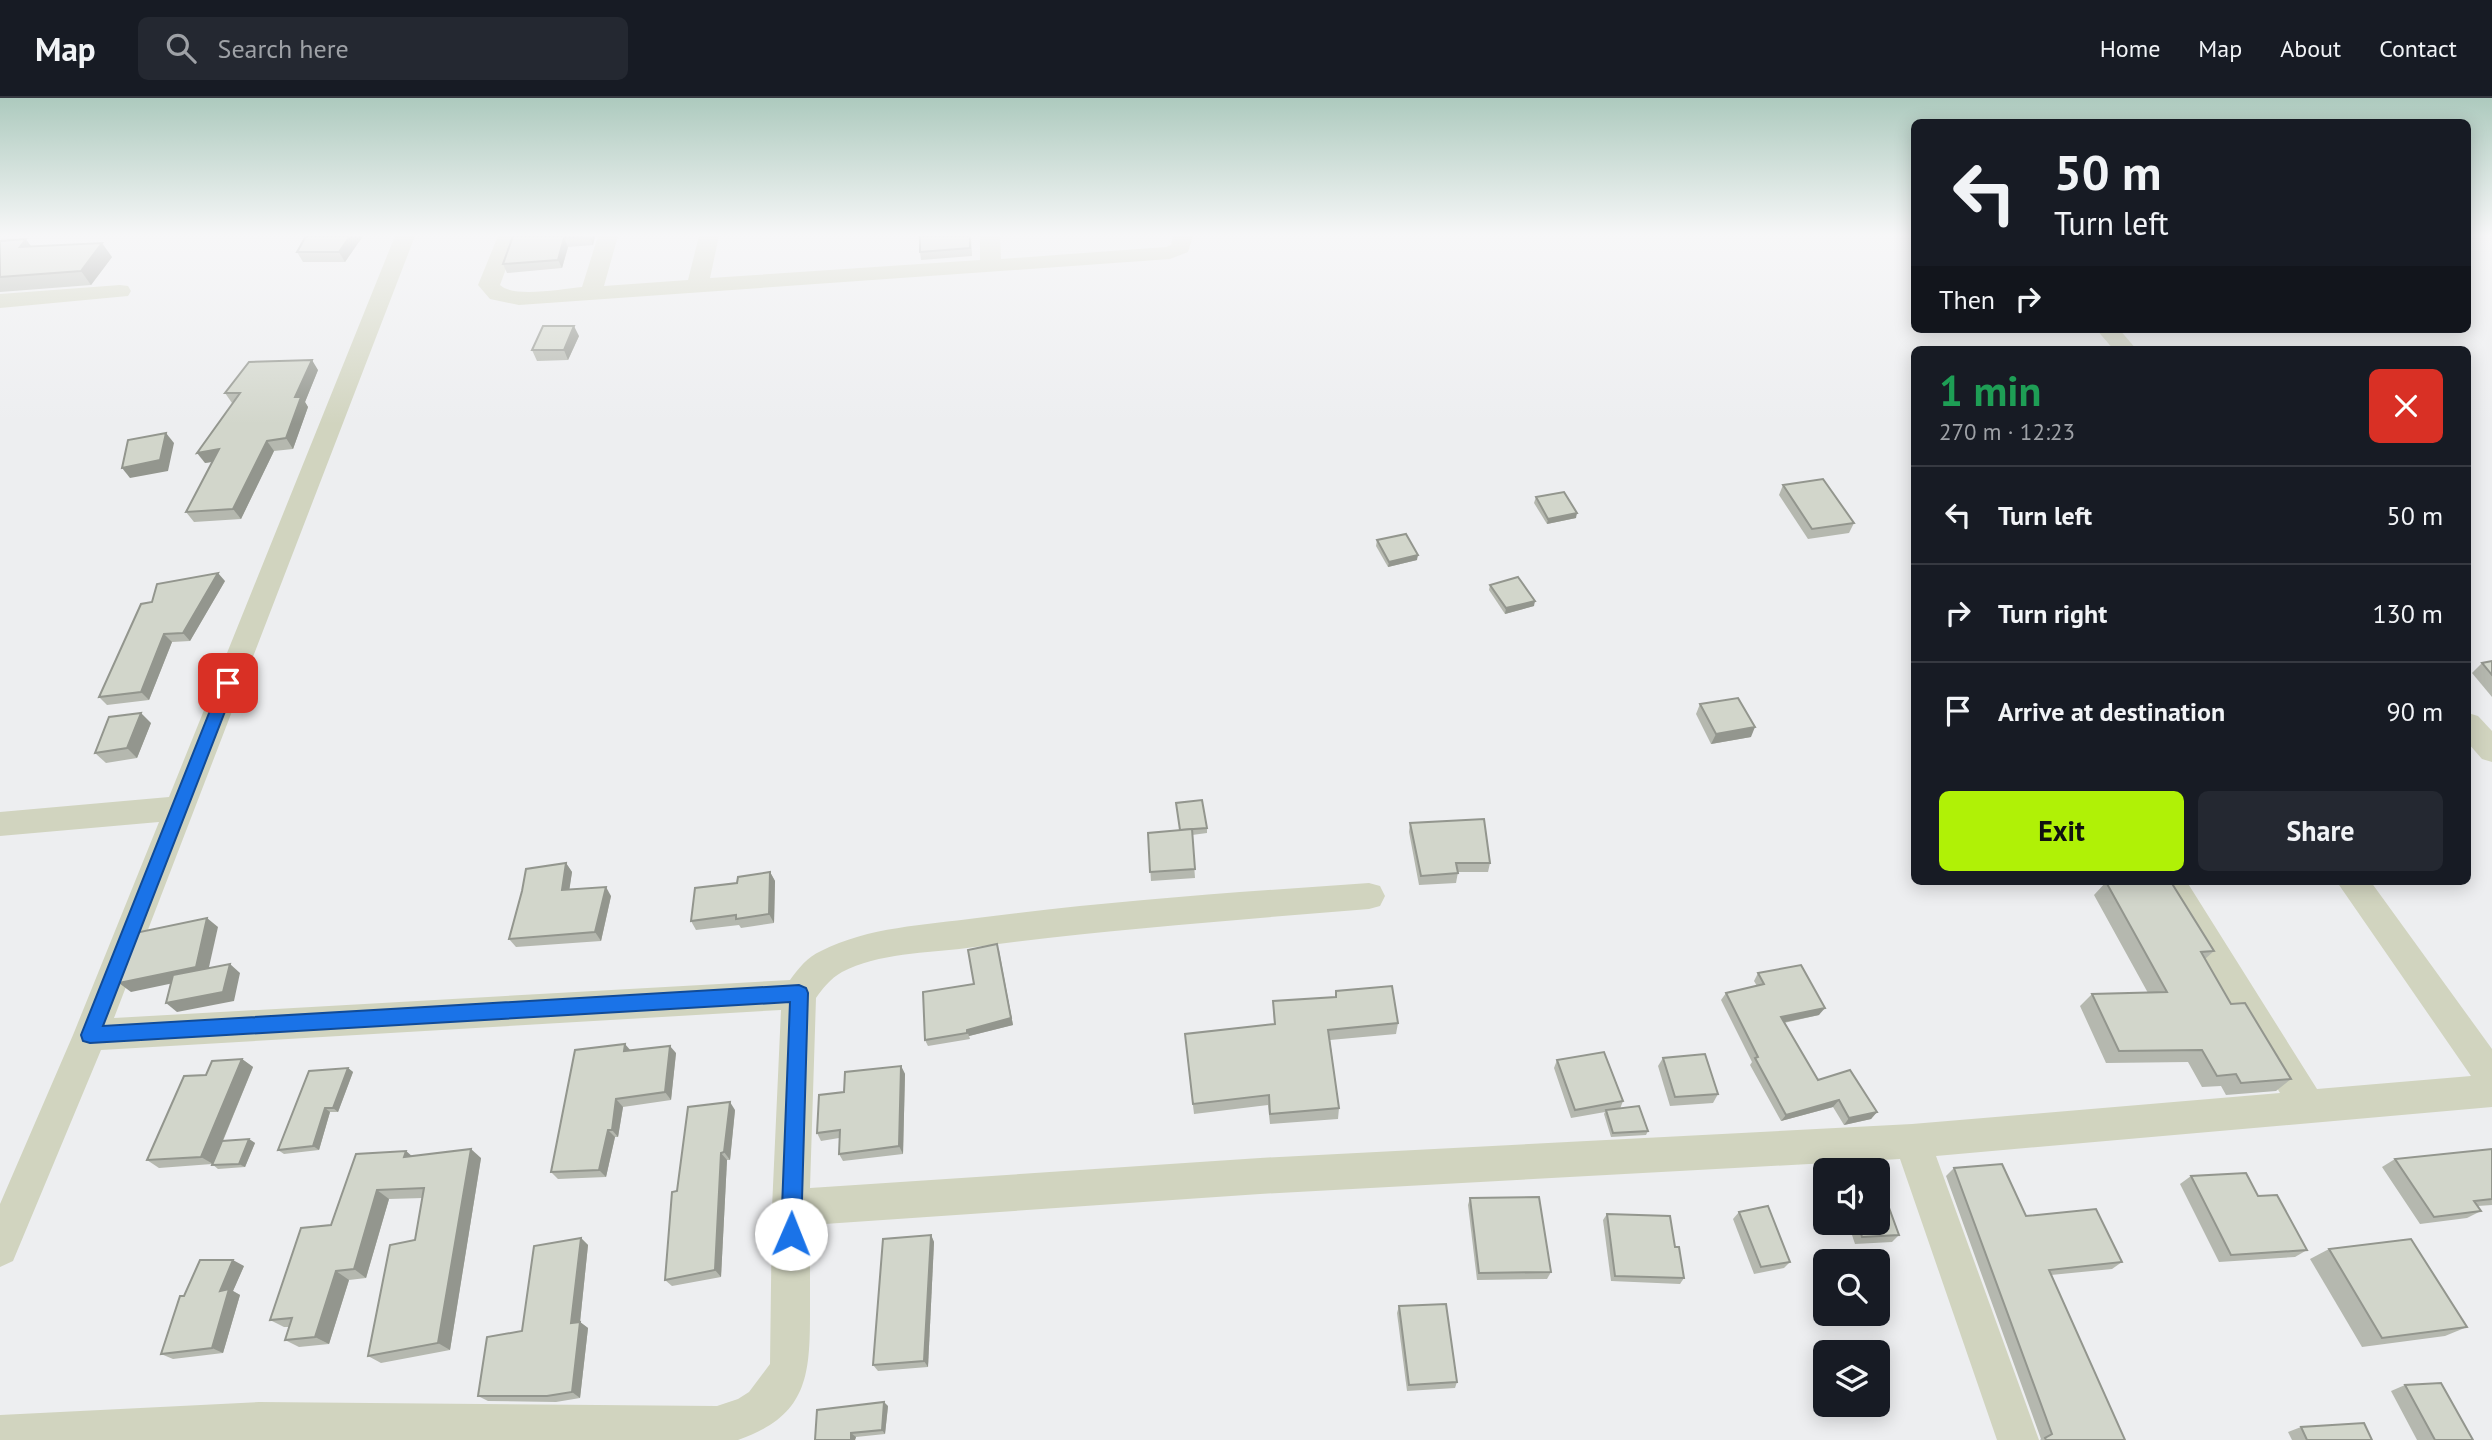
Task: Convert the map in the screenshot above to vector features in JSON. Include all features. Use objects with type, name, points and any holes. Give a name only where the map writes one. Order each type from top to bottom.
[{"type":"street","points":[[0,301],[28,299]]},
{"type":"street","points":[[0,1248],[90,1035],[380,299]]},
{"type":"street","points":[[2111,333],[2122,346]]},
{"type":"street","points":[[2471,727],[2492,751]]},
{"type":"street","points":[[0,824],[179,808]]},
{"type":"street","points":[[2172,885],[2308,1106]]},
{"type":"street","points":[[2355,885],[2492,1078]]},
{"type":"street","points":[[0,1436],[259,1422],[717,1426],[746,1419],[765,1408],[782,1387],[790,1364],[791,1208],[799,993],[816,972],[849,953],[905,941],[1197,909],[1368,896]]},
{"type":"street","points":[[90,1035],[799,993]]},
{"type":"street","points":[[791,1208],[1260,1176],[1912,1140],[2492,1091]]},
{"type":"street","points":[[1912,1140],[2018,1440]]},
{"type":"building","points":[[543,326],[574,326],[564,350],[532,350]]},
{"type":"building","points":[[312,360],[295,397],[301,397],[286,438],[267,441],[233,509],[186,512],[219,449],[197,453],[240,393],[225,393],[249,362]]},
{"type":"building","points":[[166,433],[160,460],[122,468],[128,440]]},
{"type":"building","points":[[1823,479],[1854,523],[1812,529],[1783,485]]},
{"type":"building","points":[[1564,492],[1577,513],[1548,519],[1536,497]]},
{"type":"building","points":[[1406,534],[1418,555],[1389,562],[1377,540]]},
{"type":"building","points":[[218,573],[183,633],[164,634],[141,692],[99,697],[141,604],[152,602],[157,584]]},
{"type":"building","points":[[1518,577],[1535,601],[1506,608],[1490,585]]},
{"type":"building","points":[[2492,661],[2492,675],[2482,663]]},
{"type":"building","points":[[1738,698],[1755,727],[1716,734],[1700,704]]},
{"type":"building","points":[[141,713],[127,748],[95,753],[109,717]]},
{"type":"building","points":[[1202,800],[1207,828],[1180,830],[1176,803]]},
{"type":"building","points":[[1484,819],[1490,863],[1456,863],[1458,873],[1421,876],[1410,823]]},
{"type":"building","points":[[1192,829],[1195,869],[1150,872],[1148,833]]},
{"type":"building","points":[[566,863],[562,890],[606,887],[595,932],[509,939],[526,869]]},
{"type":"building","points":[[770,872],[769,914],[691,921],[695,888],[737,883],[738,877]]},
{"type":"building","points":[[2108,885],[2173,885],[2214,951],[2201,952],[2231,1004],[2245,1003],[2291,1079],[2241,1083],[2236,1074],[2217,1076],[2202,1050],[2119,1051],[2092,994],[2167,992]]},
{"type":"building","points":[[207,918],[196,967],[119,983],[135,933]]},
{"type":"building","points":[[997,944],[1011,1018],[967,1030],[967,1033],[925,1040],[923,992],[974,984],[968,950]]},
{"type":"building","points":[[230,964],[223,992],[166,1003],[173,975]]},
{"type":"building","points":[[1801,965],[1825,1008],[1781,1017],[1818,1080],[1850,1070],[1877,1112],[1849,1118],[1839,1100],[1786,1115],[1755,1058],[1758,1057],[1726,993],[1764,984],[1758,973]]},
{"type":"building","points":[[1392,986],[1398,1023],[1328,1030],[1339,1108],[1270,1114],[1269,1095],[1193,1104],[1185,1034],[1275,1024],[1273,1001],[1336,997],[1336,991]]},
{"type":"building","points":[[625,1044],[624,1051],[670,1046],[665,1092],[616,1099],[612,1130],[608,1130],[599,1170],[551,1172],[575,1050]]},
{"type":"building","points":[[1604,1052],[1623,1101],[1575,1110],[1557,1060]]},
{"type":"building","points":[[1705,1054],[1718,1094],[1675,1097],[1663,1058]]},
{"type":"building","points":[[242,1059],[201,1157],[147,1160],[184,1076],[206,1075],[212,1061]]},
{"type":"building","points":[[901,1066],[899,1146],[839,1154],[840,1130],[817,1133],[819,1095],[844,1092],[845,1072]]},
{"type":"building","points":[[348,1068],[333,1108],[325,1108],[313,1146],[278,1150],[309,1071]]},
{"type":"building","points":[[730,1102],[724,1152],[721,1153],[715,1270],[665,1280],[672,1192],[677,1191],[688,1107]]},
{"type":"building","points":[[1639,1106],[1648,1131],[1613,1133],[1606,1110]]},
{"type":"building","points":[[249,1139],[239,1164],[212,1165],[222,1141]]},
{"type":"building","points":[[471,1149],[438,1343],[368,1356],[390,1245],[415,1240],[424,1188],[377,1190],[354,1269],[336,1271],[315,1337],[285,1340],[292,1318],[270,1320],[301,1228],[331,1225],[356,1154],[406,1151],[404,1157]]},
{"type":"building","points":[[2492,1149],[2492,1199],[2474,1201],[2481,1211],[2434,1217],[2395,1159]]},
{"type":"building","points":[[2002,1164],[2026,1216],[2096,1209],[2122,1262],[2049,1270],[2125,1440],[2045,1438],[2052,1434],[1954,1168]]},
{"type":"building","points":[[2246,1173],[2258,1196],[2277,1195],[2307,1250],[2231,1255],[2191,1176]]},
{"type":"building","points":[[1539,1197],[1551,1272],[1479,1273],[1470,1198]]},
{"type":"building","points":[[1768,1206],[1790,1262],[1761,1267],[1739,1212]]},
{"type":"building","points":[[1890,1210],[1899,1235],[1862,1237],[1890,1235]]},
{"type":"building","points":[[1607,1214],[1670,1216],[1684,1278],[1615,1276]]},
{"type":"building","points":[[931,1235],[924,1361],[873,1365],[883,1239]]},
{"type":"building","points":[[581,1238],[571,1323],[580,1322],[572,1392],[547,1396],[478,1396],[487,1337],[522,1331],[534,1246]]},
{"type":"building","points":[[2411,1239],[2467,1327],[2382,1338],[2329,1249]]},
{"type":"building","points":[[200,1260],[233,1260],[220,1291],[229,1289],[212,1348],[161,1354],[180,1296],[184,1296]]},
{"type":"building","points":[[1446,1304],[1457,1382],[1409,1385],[1399,1306]]},
{"type":"building","points":[[2441,1383],[2473,1440],[2435,1440],[2405,1385]]},
{"type":"building","points":[[884,1402],[882,1430],[851,1433],[851,1440],[815,1440],[817,1410]]},
{"type":"building","points":[[2364,1423],[2372,1440],[2307,1440],[2301,1427]]},
{"type":"route","points":[[228,683],[90,1035],[799,993],[791,1234]]}]
